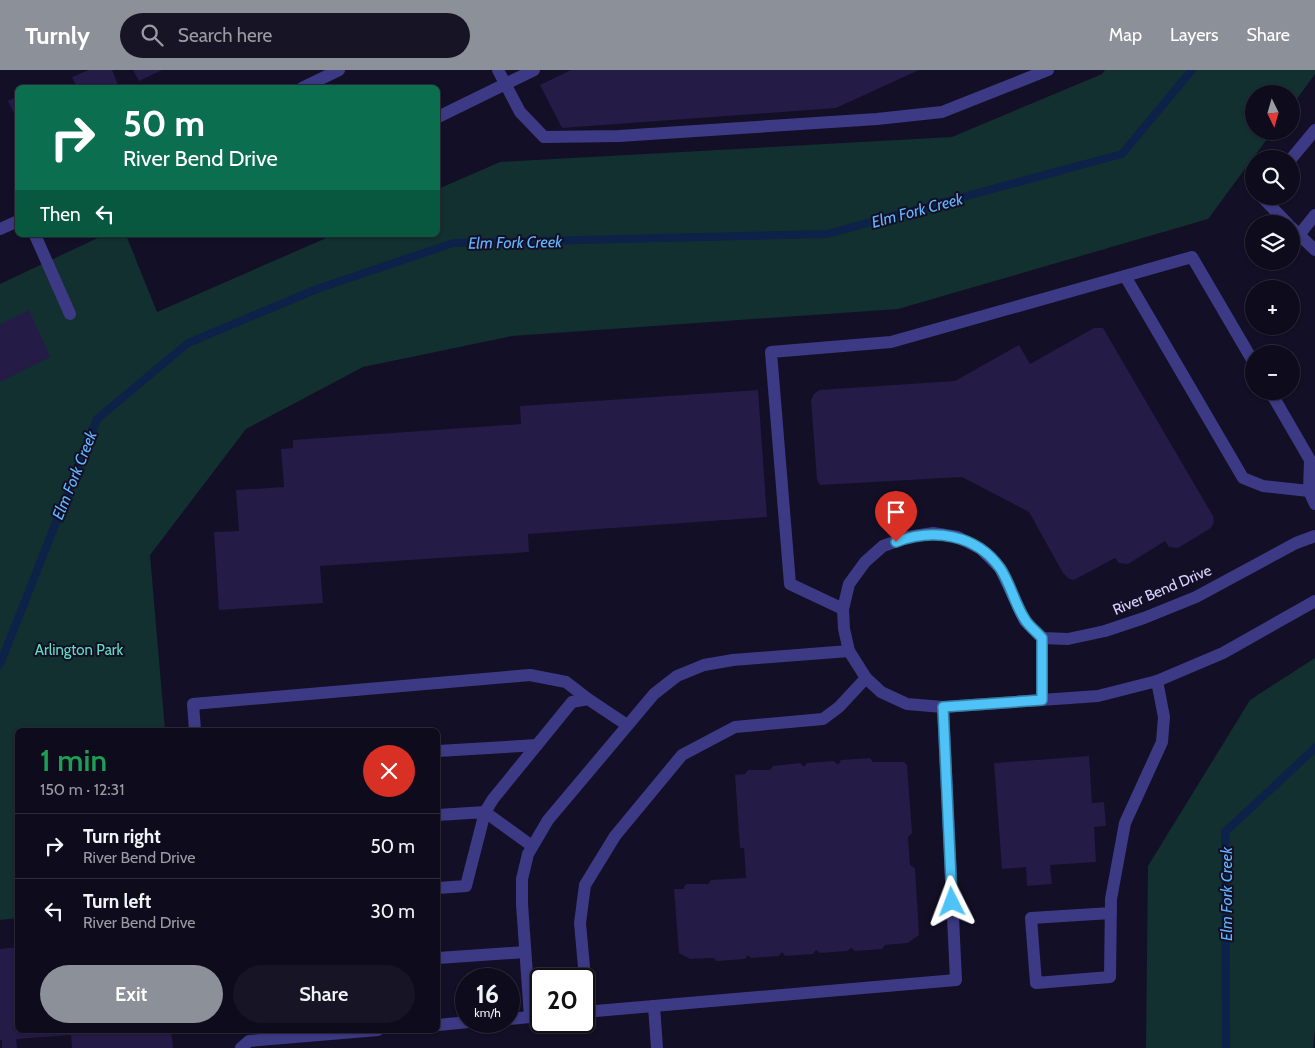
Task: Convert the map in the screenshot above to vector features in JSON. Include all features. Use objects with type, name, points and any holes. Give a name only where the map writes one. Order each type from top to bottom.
[{"type":"street","points":[[308,85],[339,70]]},
{"type":"street","points":[[498,70],[520,112],[544,136],[619,136],[877,119],[942,112],[1048,70]]},
{"type":"street","points":[[440,116],[534,70]]},
{"type":"street","points":[[1298,150],[1315,130]]},
{"type":"street","points":[[1270,205],[1279,215]]},
{"type":"street","points":[[1300,227],[1315,215]]},
{"type":"street","points":[[0,229],[15,222]]},
{"type":"street","points":[[1300,236],[1315,250]]},
{"type":"street","points":[[36,237],[70,314]]},
{"type":"street","points":[[843,609],[790,584],[771,352],[891,342],[1192,257],[1245,348]]},
{"type":"street","points":[[1125,276],[1243,478],[1263,486],[1309,491]]},
{"type":"street","points":[[1275,400],[1310,460],[1309,491],[1315,504]]},
{"type":"street","points":[[1042,700],[1042,638],[1026,621],[1000,568],[981,549],[958,537],[933,534],[908,537],[883,546],[865,562],[849,584],[843,609],[844,629],[849,651],[866,678],[881,692],[907,704],[943,707],[1042,700],[1098,696],[1157,681],[1223,652],[1315,601]]},
{"type":"street","name":"River Bend Drive","points":[[1042,638],[1068,640],[1105,631],[1144,618],[1196,597],[1296,543],[1315,536]]},
{"type":"street","points":[[530,984],[525,952],[522,879],[528,854],[548,820],[654,694],[677,676],[704,665],[733,660],[849,651]]},
{"type":"street","points":[[195,728],[193,704],[530,675],[566,682],[627,726]]},
{"type":"street","points":[[584,967],[580,923],[586,885],[615,836],[682,755],[735,727],[823,719],[839,707],[866,678]]},
{"type":"street","points":[[1111,913],[1031,918],[1036,984],[1110,976],[1111,913],[1111,899],[1125,823],[1162,742],[1164,717],[1157,681]]},
{"type":"street","points":[[440,888],[466,886],[485,812],[493,799],[572,702],[588,699]]},
{"type":"street","points":[[595,1011],[956,980],[943,707]]},
{"type":"street","points":[[440,751],[537,745]]},
{"type":"street","points":[[440,815],[485,812],[532,846]]},
{"type":"street","points":[[440,958],[525,952]]},
{"type":"street","points":[[654,1006],[657,1048]]},
{"type":"street","points":[[440,1025],[455,1023]]},
{"type":"street","points":[[241,1048],[249,1041],[343,1033]]},
{"type":"green space","name":"Arlington Park","points":[[1105,70],[1315,70],[1315,74],[1300,95],[1300,85],[1245,85],[1245,140],[1266,140],[1259,150],[1245,150],[1245,169],[1208,219],[898,309],[512,336],[363,367],[246,429],[150,555],[165,728],[15,728],[15,918],[0,920],[0,284],[100,237],[127,237],[157,312],[328,237],[440,237],[440,188],[500,162],[952,137],[1102,74]]},
{"type":"green space","points":[[1315,658],[1315,1028],[1313,1048],[1146,1048],[1148,866],[1250,700]]},
{"type":"building","points":[[89,70],[112,70],[118,85],[76,85],[72,77]]},
{"type":"building","points":[[133,70],[162,70],[139,81]]},
{"type":"building","points":[[571,70],[919,70],[836,108],[562,128],[540,85]]},
{"type":"building","points":[[15,98],[15,116],[8,101]]},
{"type":"building","points":[[29,310],[50,357],[0,382],[0,324]]},
{"type":"building","points":[[1094,328],[1103,328],[1213,516],[1214,522],[1211,528],[1178,548],[1169,547],[1165,541],[1128,564],[1119,563],[1115,558],[1074,580],[1069,579],[1063,573],[1029,512],[962,477],[820,485],[817,480],[811,400],[819,390],[955,381],[1019,345],[1030,364]]},
{"type":"building","points":[[758,390],[767,517],[528,534],[529,552],[320,566],[323,603],[219,610],[214,532],[239,531],[236,490],[284,487],[281,449],[293,448],[293,440],[521,424],[520,406]]},
{"type":"building","points":[[1089,756],[1092,803],[1104,802],[1106,826],[1094,827],[1096,862],[1050,865],[1052,884],[1027,886],[1026,867],[1002,869],[994,763]]},
{"type":"building","points":[[870,758],[873,762],[904,762],[907,765],[912,833],[908,837],[910,865],[915,868],[919,935],[908,943],[885,945],[882,949],[855,951],[851,948],[847,951],[820,953],[816,950],[813,954],[785,956],[782,952],[779,956],[751,958],[748,955],[745,959],[717,961],[713,958],[690,959],[679,953],[674,889],[683,889],[686,884],[708,884],[711,880],[746,878],[744,848],[740,848],[735,775],[745,774],[748,770],[770,770],[773,766],[800,763],[804,767],[807,763],[834,761],[838,765],[841,760]]},
{"type":"building","points":[[15,947],[15,1033],[171,1033],[173,1048],[72,1048],[71,1035],[16,1039],[17,1048],[2,1048],[2,1040],[0,1040],[0,949]]},
{"type":"waterway","name":"Elm Fork Creek","points":[[0,664],[97,419],[188,343],[317,289],[453,243],[827,234],[1122,154],[1192,70]]},
{"type":"waterway","name":"Elm Fork Creek","points":[[1226,1048],[1225,832],[1315,748]]},
{"type":"route","points":[[896,542],[908,537],[933,534],[958,537],[981,549],[1000,568],[1026,621],[1042,638],[1042,700],[943,707],[952,902]]}]
